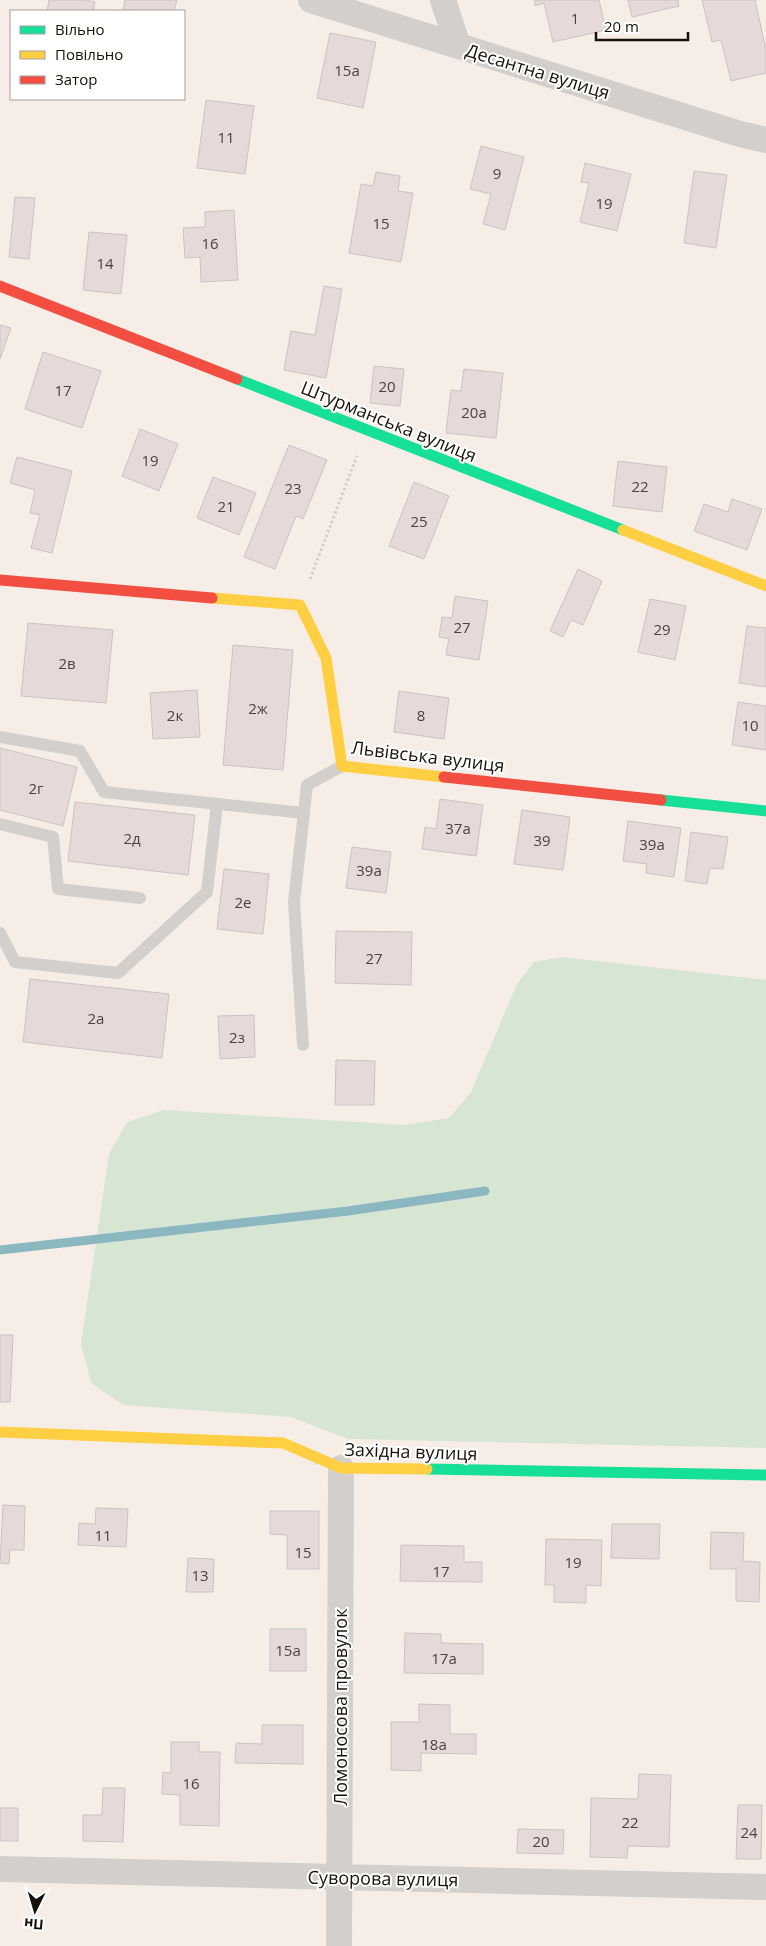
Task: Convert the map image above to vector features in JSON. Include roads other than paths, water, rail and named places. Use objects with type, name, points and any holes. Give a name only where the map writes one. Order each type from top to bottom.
[{"type":"street","name":"Десантна вулиця","points":[[311,0],[740,134],[766,140]]},
{"type":"street","points":[[443,0],[458,46]]},
{"type":"street","name":"Штурманська вулиця","points":[[0,286],[766,586]]},
{"type":"street","name":"Львівська вулиця","points":[[0,580],[300,605],[326,658],[342,766],[766,811]]},
{"type":"street","name":"Західна вулиця","points":[[0,1432],[283,1443],[341,1468],[766,1475]]},
{"type":"street","name":"Ломоносова провулок","points":[[339,1946],[341,1468]]},
{"type":"street","name":"Суворова вулиця","points":[[0,1869],[766,1887]]},
{"type":"lane","points":[[0,737],[80,751],[104,792],[304,813]]},
{"type":"lane","points":[[303,1045],[294,902],[307,785],[342,766]]},
{"type":"lane","points":[[0,933],[15,962],[118,973],[207,892],[217,804]]},
{"type":"lane","points":[[0,824],[53,837],[58,889],[140,898]]},
{"type":"waterway","points":[[0,1250],[348,1211],[485,1191]]}]
